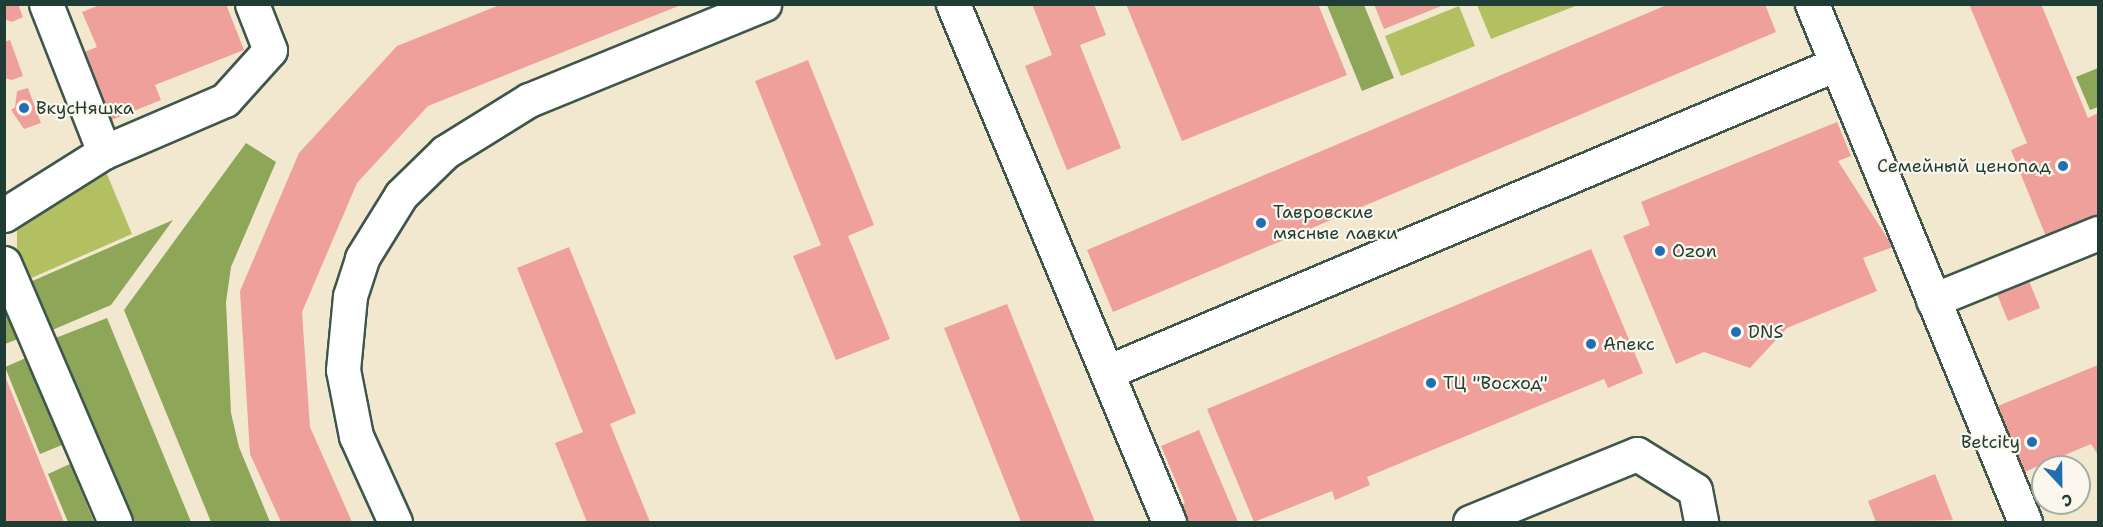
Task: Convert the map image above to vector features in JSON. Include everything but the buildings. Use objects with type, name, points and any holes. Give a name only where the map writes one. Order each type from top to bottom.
[{"type":"lane","points":[[46,4],[104,152]]},
{"type":"lane","points":[[4,215],[104,152],[225,100],[270,50],[252,4]]},
{"type":"lane","points":[[395,522],[356,436],[343,370],[350,296],[362,258],[394,204],[445,152],[529,100],[764,4]]},
{"type":"lane","points":[[953,4],[1169,522]]},
{"type":"lane","points":[[1812,4],[2025,522]]},
{"type":"lane","points":[[1107,372],[1836,64]]},
{"type":"lane","points":[[1933,300],[2098,233]]},
{"type":"lane","points":[[4,263],[115,522]]},
{"type":"lane","points":[[1470,522],[1637,454],[1695,490],[1701,522]]},
{"type":"green space","points":[[1327,5],[1364,5],[1394,78],[1362,91]]},
{"type":"green space","points":[[1477,5],[1578,5],[1491,39]]},
{"type":"green space","points":[[1459,6],[1475,46],[1401,76],[1385,36]]},
{"type":"green space","points":[[2098,68],[2098,107],[2090,110],[2076,77]]},
{"type":"green space","points":[[246,143],[276,162],[231,267],[226,302],[231,413],[239,447],[270,522],[211,522],[124,310]]},
{"type":"green space","points":[[106,172],[132,234],[29,279],[17,248],[17,226],[36,203]]},
{"type":"green space","points":[[173,220],[111,305],[50,331],[30,282]]},
{"type":"green space","points":[[4,309],[18,339],[5,344],[4,344]]},
{"type":"green space","points":[[107,318],[191,522],[128,522],[53,339]]},
{"type":"green space","points":[[26,358],[62,445],[40,454],[5,367]]},
{"type":"green space","points":[[70,464],[94,522],[68,522],[48,474]]},
{"type":"place","name":"ВкусНяшка","points":[[24,108]]},
{"type":"place","name":"Семейный ценопад","points":[[2063,166]]},
{"type":"place","name":"Тавровские мясные лавки","points":[[1261,223]]},
{"type":"place","name":"Ozon","points":[[1660,251]]},
{"type":"place","name":"DNS","points":[[1736,332]]},
{"type":"place","name":"Апекс","points":[[1591,344]]},
{"type":"place","name":"ТЦ \"Восход\"","points":[[1431,383]]},
{"type":"place","name":"Betcity","points":[[2032,442]]}]
